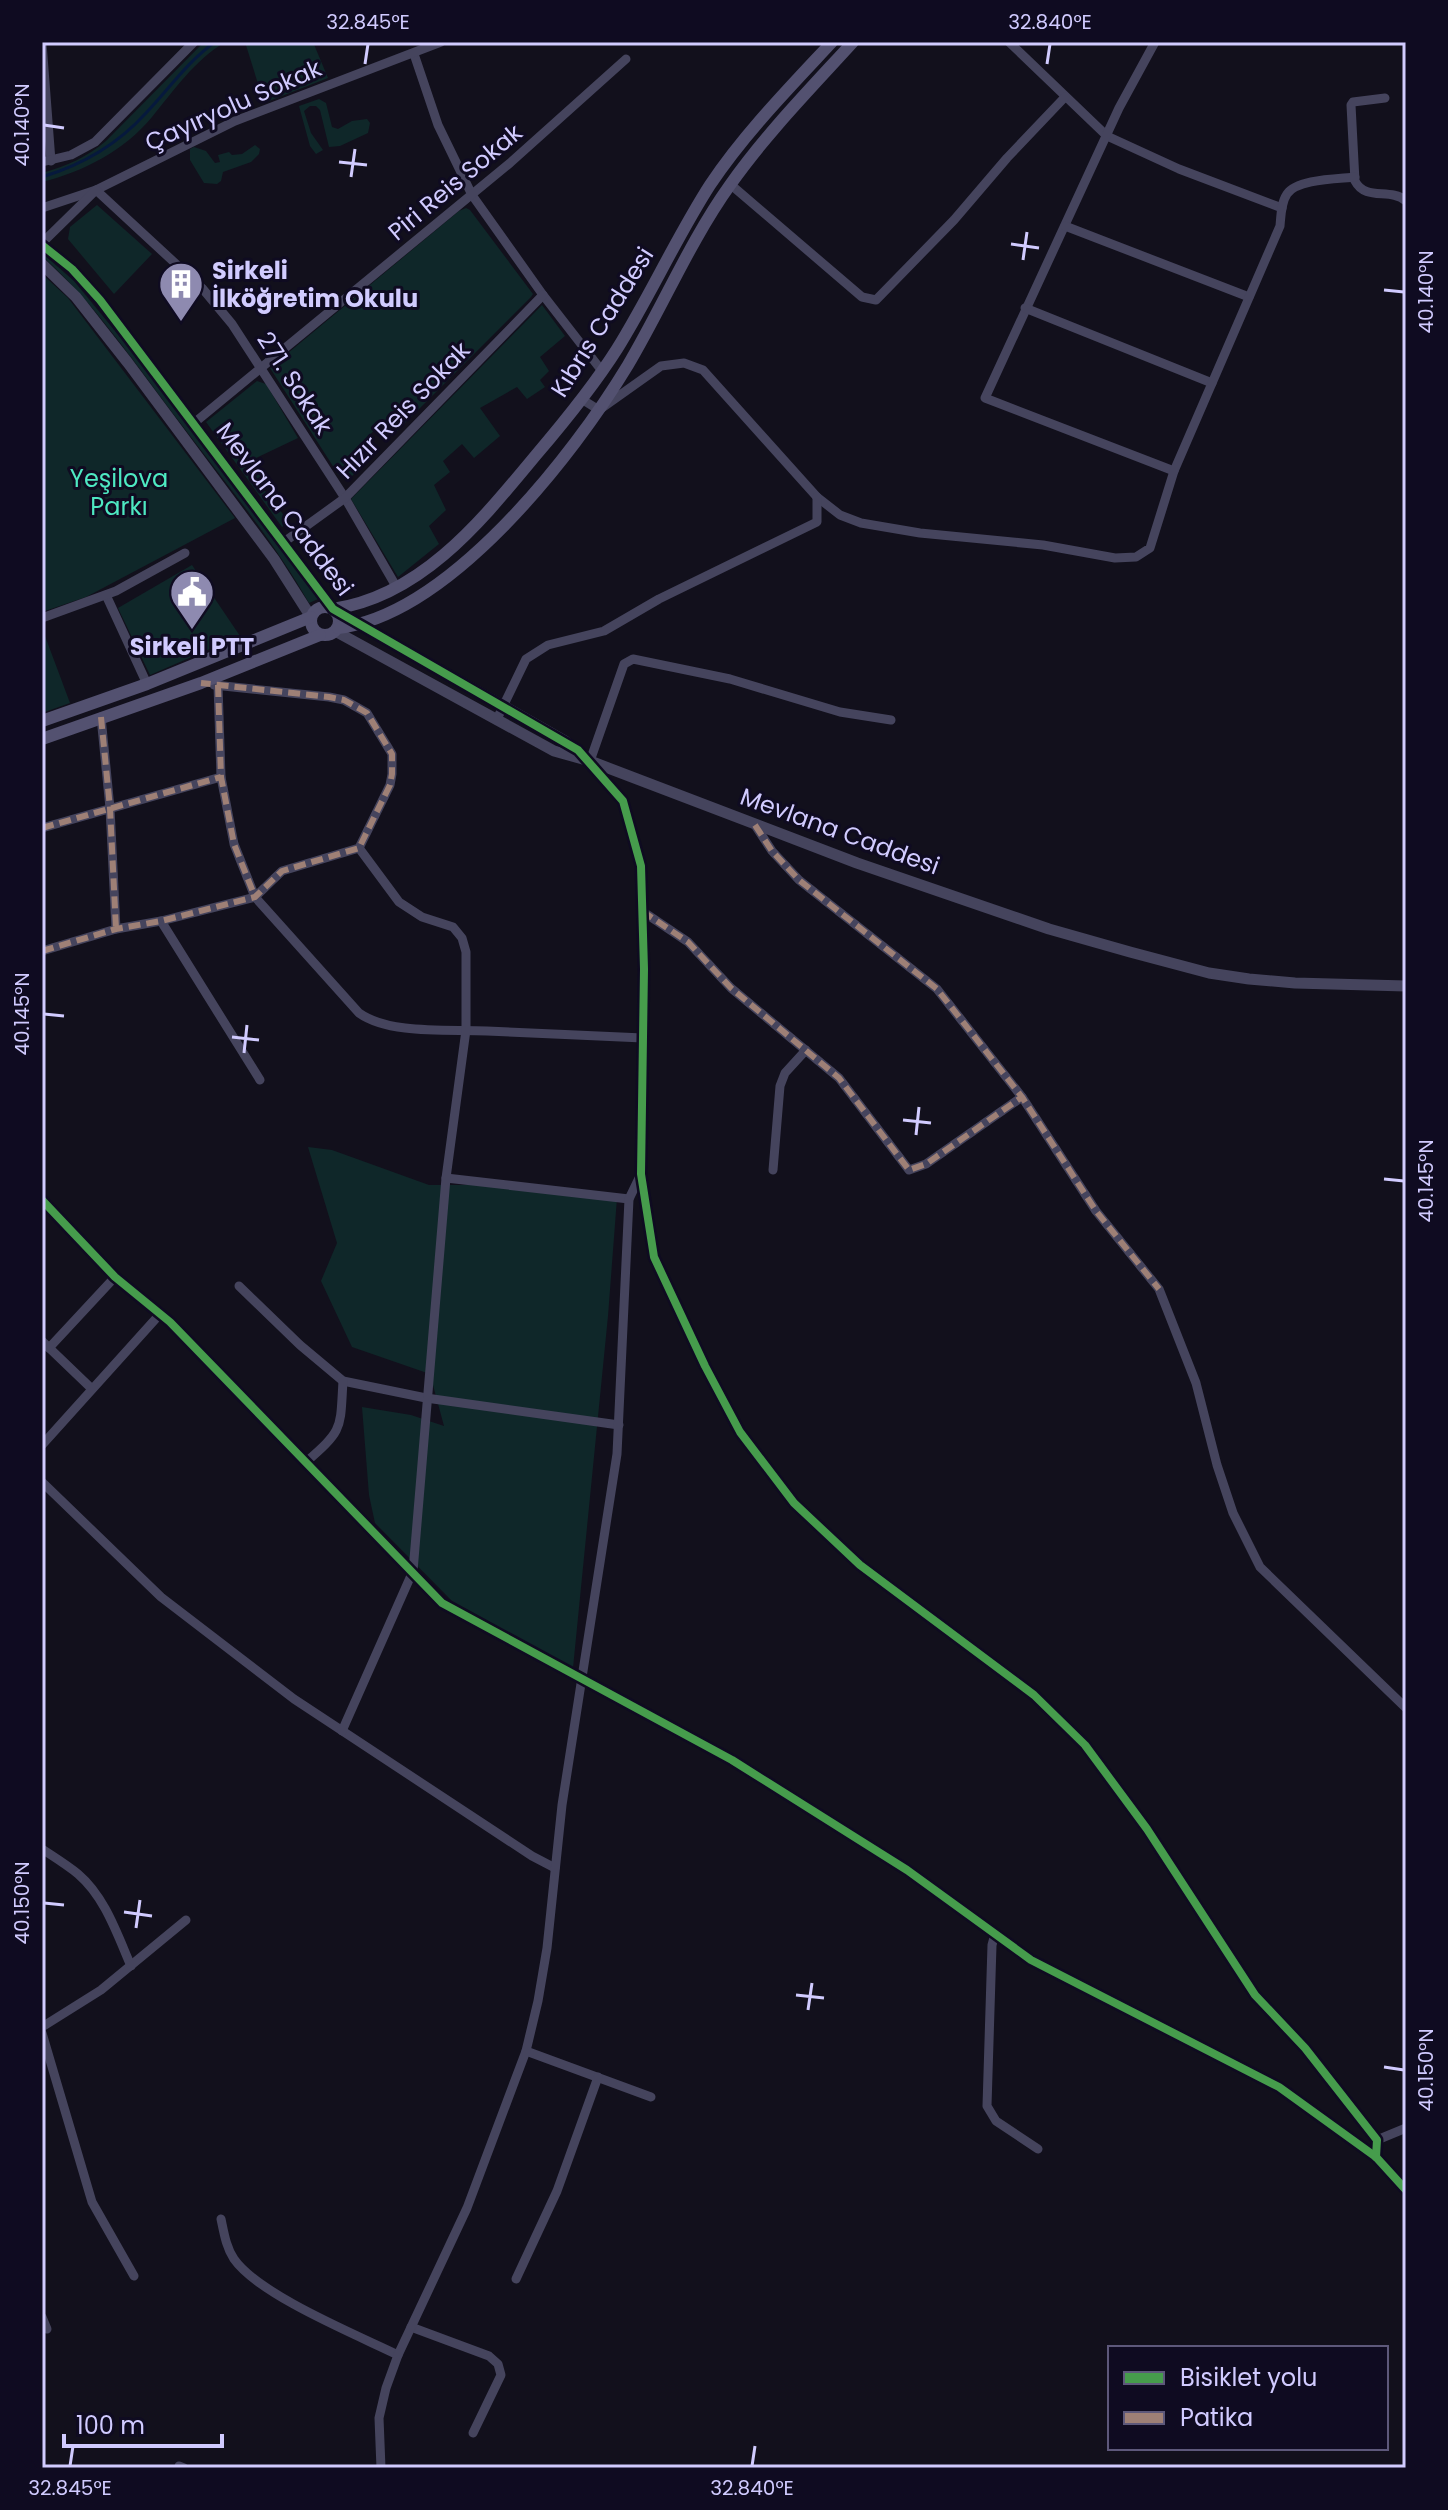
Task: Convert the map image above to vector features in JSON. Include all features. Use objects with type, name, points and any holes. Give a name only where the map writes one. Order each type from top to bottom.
[{"type":"main road","name":"Kıbrıs Caddesi","points":[[333,609],[352,607],[397,588],[467,535],[583,400],[722,168],[832,42]]},
{"type":"main road","points":[[42,739],[201,683],[320,635],[329,635],[337,629],[359,625],[393,611],[432,587],[486,543],[566,454],[599,410],[629,364],[730,184],[853,42]]},
{"type":"main road","points":[[42,721],[147,684],[311,617],[320,608],[333,609],[338,616],[337,629]]},
{"type":"main road","points":[[311,617],[311,626],[320,635]]},
{"type":"street","points":[[42,43],[46,162],[71,155],[95,142],[194,42]]},
{"type":"street","name":"Çayıryolu Sokak","points":[[42,208],[96,190],[235,121],[441,42]]},
{"type":"street","points":[[1009,42],[1107,136],[1179,169],[1282,208]]},
{"type":"street","points":[[1155,42],[1119,108],[985,398],[1174,471]]},
{"type":"street","points":[[414,54],[438,125],[472,195],[602,371]]},
{"type":"street","name":"Piri Reis Sokak","points":[[194,423],[472,195],[626,59]]},
{"type":"street","points":[[730,184],[862,297],[876,300],[954,220],[1065,97]]},
{"type":"street","points":[[1385,98],[1353,102],[1351,105],[1355,177],[1357,186],[1363,192],[1395,194],[1406,201]]},
{"type":"street","points":[[583,400],[599,410],[661,366],[684,363],[703,370],[817,497],[840,515],[861,523],[1130,559],[1150,548],[1174,471],[1280,226],[1287,193],[1298,185],[1355,177]]},
{"type":"street","points":[[42,244],[96,190]]},
{"type":"street","name":"271. Sokak","points":[[96,190],[202,288],[232,324],[345,498],[397,588]]},
{"type":"street","points":[[1065,226],[1249,297]]},
{"type":"street","name":"Mevlana Caddesi","points":[[42,244],[86,283],[333,609],[503,705],[578,750],[590,761],[755,825],[1049,929],[1209,973],[1295,983],[1406,986]]},
{"type":"street","points":[[42,264],[76,297],[128,363],[274,559],[311,617]]},
{"type":"street","name":"Hızır Reis Sokak","points":[[284,542],[345,498],[543,295]]},
{"type":"street","points":[[1025,308],[1212,383]]},
{"type":"street","points":[[497,719],[526,659],[548,645],[604,631],[659,599],[817,522],[817,497]]},
{"type":"street","points":[[42,618],[133,584],[185,553]]},
{"type":"street","points":[[106,595],[147,684]]},
{"type":"street","points":[[337,629],[554,751],[590,761],[623,801],[641,866],[641,1174],[654,1257],[740,1432],[794,1503],[860,1565],[1034,1695],[1085,1745],[1147,1829],[1255,1995],[1305,2048],[1377,2140],[1376,2157]]},
{"type":"street","points":[[590,761],[624,664],[633,659],[730,679],[840,712],[891,720]]},
{"type":"street","points":[[42,951],[116,929],[255,897],[282,871],[359,848],[392,774],[392,754],[367,713],[344,700],[329,697],[201,683]]},
{"type":"street","points":[[218,685],[221,777],[234,844],[255,897],[354,1009],[364,1017],[388,1025],[643,1038]]},
{"type":"street","points":[[101,717],[110,808],[116,929]]},
{"type":"street","points":[[42,828],[221,777]]},
{"type":"street","points":[[755,825],[772,851],[799,880],[937,989],[1022,1097],[1096,1211],[1159,1289],[1196,1383],[1233,1513],[1260,1567],[1406,1708]]},
{"type":"street","points":[[342,1731],[413,1571],[446,1178],[466,1030],[466,952],[462,938],[446,923],[422,917],[407,909],[386,887],[359,848]]},
{"type":"street","points":[[642,911],[688,942],[731,988],[839,1078],[909,1170],[926,1164],[1022,1097]]},
{"type":"street","points":[[161,921],[260,1080]]},
{"type":"street","points":[[773,1170],[780,1086],[785,1073],[806,1050]]},
{"type":"street","points":[[381,2468],[379,2418],[398,2355],[467,2208],[526,2051],[538,2001],[547,1948],[562,1805],[619,1425],[629,1199],[641,1174]]},
{"type":"street","points":[[446,1178],[629,1199]]},
{"type":"street","points":[[42,1200],[115,1277],[160,1314],[442,1603],[732,1760],[907,1870],[1031,1960],[1279,2087],[1376,2157],[1406,2190]]},
{"type":"street","points":[[92,1389],[46,1345],[115,1277]]},
{"type":"street","points":[[239,1286],[300,1345],[343,1381],[426,1398],[619,1425]]},
{"type":"street","points":[[42,1445],[160,1314]]},
{"type":"street","points":[[306,1462],[332,1440],[340,1426],[343,1381]]},
{"type":"street","points":[[42,1482],[161,1597],[294,1699],[532,1856],[555,1868]]},
{"type":"street","points":[[42,1849],[89,1886],[110,1918],[131,1966]]},
{"type":"street","points":[[134,2276],[92,2202],[42,2030],[101,1990],[186,1920]]},
{"type":"street","points":[[995,1934],[991,1960],[987,2106],[996,2121],[1038,2149]]},
{"type":"street","points":[[526,2051],[651,2097]]},
{"type":"street","points":[[516,2279],[557,2191],[598,2077]]},
{"type":"street","points":[[1377,2140],[1406,2128]]},
{"type":"street","points":[[221,2219],[232,2255],[247,2273],[313,2314],[398,2355]]},
{"type":"street","points":[[42,2317],[47,2329]]},
{"type":"street","points":[[411,2327],[489,2356],[498,2364],[501,2375],[473,2433]]},
{"type":"green space","points":[[204,42],[225,42],[194,67],[129,140],[88,166],[42,182],[42,173],[92,152],[106,141]]},
{"type":"green space","points":[[245,42],[313,42],[328,78],[264,103]]},
{"type":"green space","points":[[319,99],[326,103],[332,127],[338,129],[352,121],[367,119],[370,123],[368,133],[340,146],[329,147],[320,110],[310,106],[304,111],[311,133],[323,150],[316,154],[310,146],[299,106]]},
{"type":"green space","points":[[255,145],[260,149],[259,154],[251,162],[223,172],[217,184],[204,183],[190,160],[190,149],[194,147],[206,151],[215,163],[220,162],[218,155],[229,152],[232,155],[242,154]]},
{"type":"green space","points":[[97,205],[152,254],[114,294],[68,239],[70,227]]},
{"type":"green space","points":[[466,208],[533,294],[394,434],[381,423],[365,440],[376,452],[352,476],[343,478],[270,368]]},
{"type":"green space","points":[[42,253],[74,281],[129,348],[318,599],[309,603],[263,532],[130,356]]},
{"type":"green space","name":"Yeşilova Parkı","points":[[42,274],[68,298],[235,518],[86,597],[42,612]]},
{"type":"green space","points":[[542,305],[565,336],[540,357],[549,371],[540,380],[545,387],[527,399],[517,387],[480,408],[500,436],[474,458],[462,444],[443,461],[450,472],[434,485],[446,510],[429,526],[439,544],[398,577],[351,499]]},
{"type":"green space","points":[[257,381],[266,384],[298,438],[256,458],[262,480],[259,483],[289,522],[282,527],[206,422]]},
{"type":"green space","points":[[192,565],[240,636],[150,675],[118,608]]},
{"type":"green space","points":[[42,628],[70,703],[42,713]]},
{"type":"green space","points":[[308,1147],[332,1150],[429,1185],[515,1185],[617,1198],[573,1668],[452,1601],[375,1523],[369,1495],[362,1407],[411,1415],[444,1426],[430,1374],[352,1347],[321,1281],[337,1243]]},
{"type":"waterway","points":[[42,177],[85,160],[124,134],[215,42]]},
{"type":"marked path","points":[[42,951],[116,929],[255,897],[282,871],[359,848],[390,785],[392,774],[392,754],[367,713],[344,700],[329,697],[201,683]]},
{"type":"marked path","points":[[218,685],[221,777],[234,844],[255,897]]},
{"type":"marked path","points":[[101,717],[110,808],[116,929]]},
{"type":"marked path","points":[[42,828],[221,777]]},
{"type":"marked path","points":[[755,825],[772,851],[799,880],[937,989],[1022,1097],[1096,1211],[1159,1289]]},
{"type":"marked path","points":[[642,911],[688,942],[731,988],[839,1078],[909,1170],[926,1164],[1022,1097]]},
{"type":"cycle path","points":[[42,245],[72,269],[100,300],[333,609],[578,750],[623,801],[641,866],[644,969],[641,1174],[654,1257],[740,1432],[794,1503],[860,1565],[1034,1695],[1085,1745],[1147,1829],[1255,1995],[1305,2048],[1377,2140],[1376,2157]]},
{"type":"cycle path","points":[[42,1200],[115,1277],[170,1322],[442,1603],[732,1760],[907,1870],[1031,1960],[1279,2087],[1376,2157],[1406,2190]]},
{"type":"place","name":"Sirkeli İlköğretim Okulu","points":[[181,323]]},
{"type":"place","name":"Sirkeli PTT","points":[[192,631]]}]
